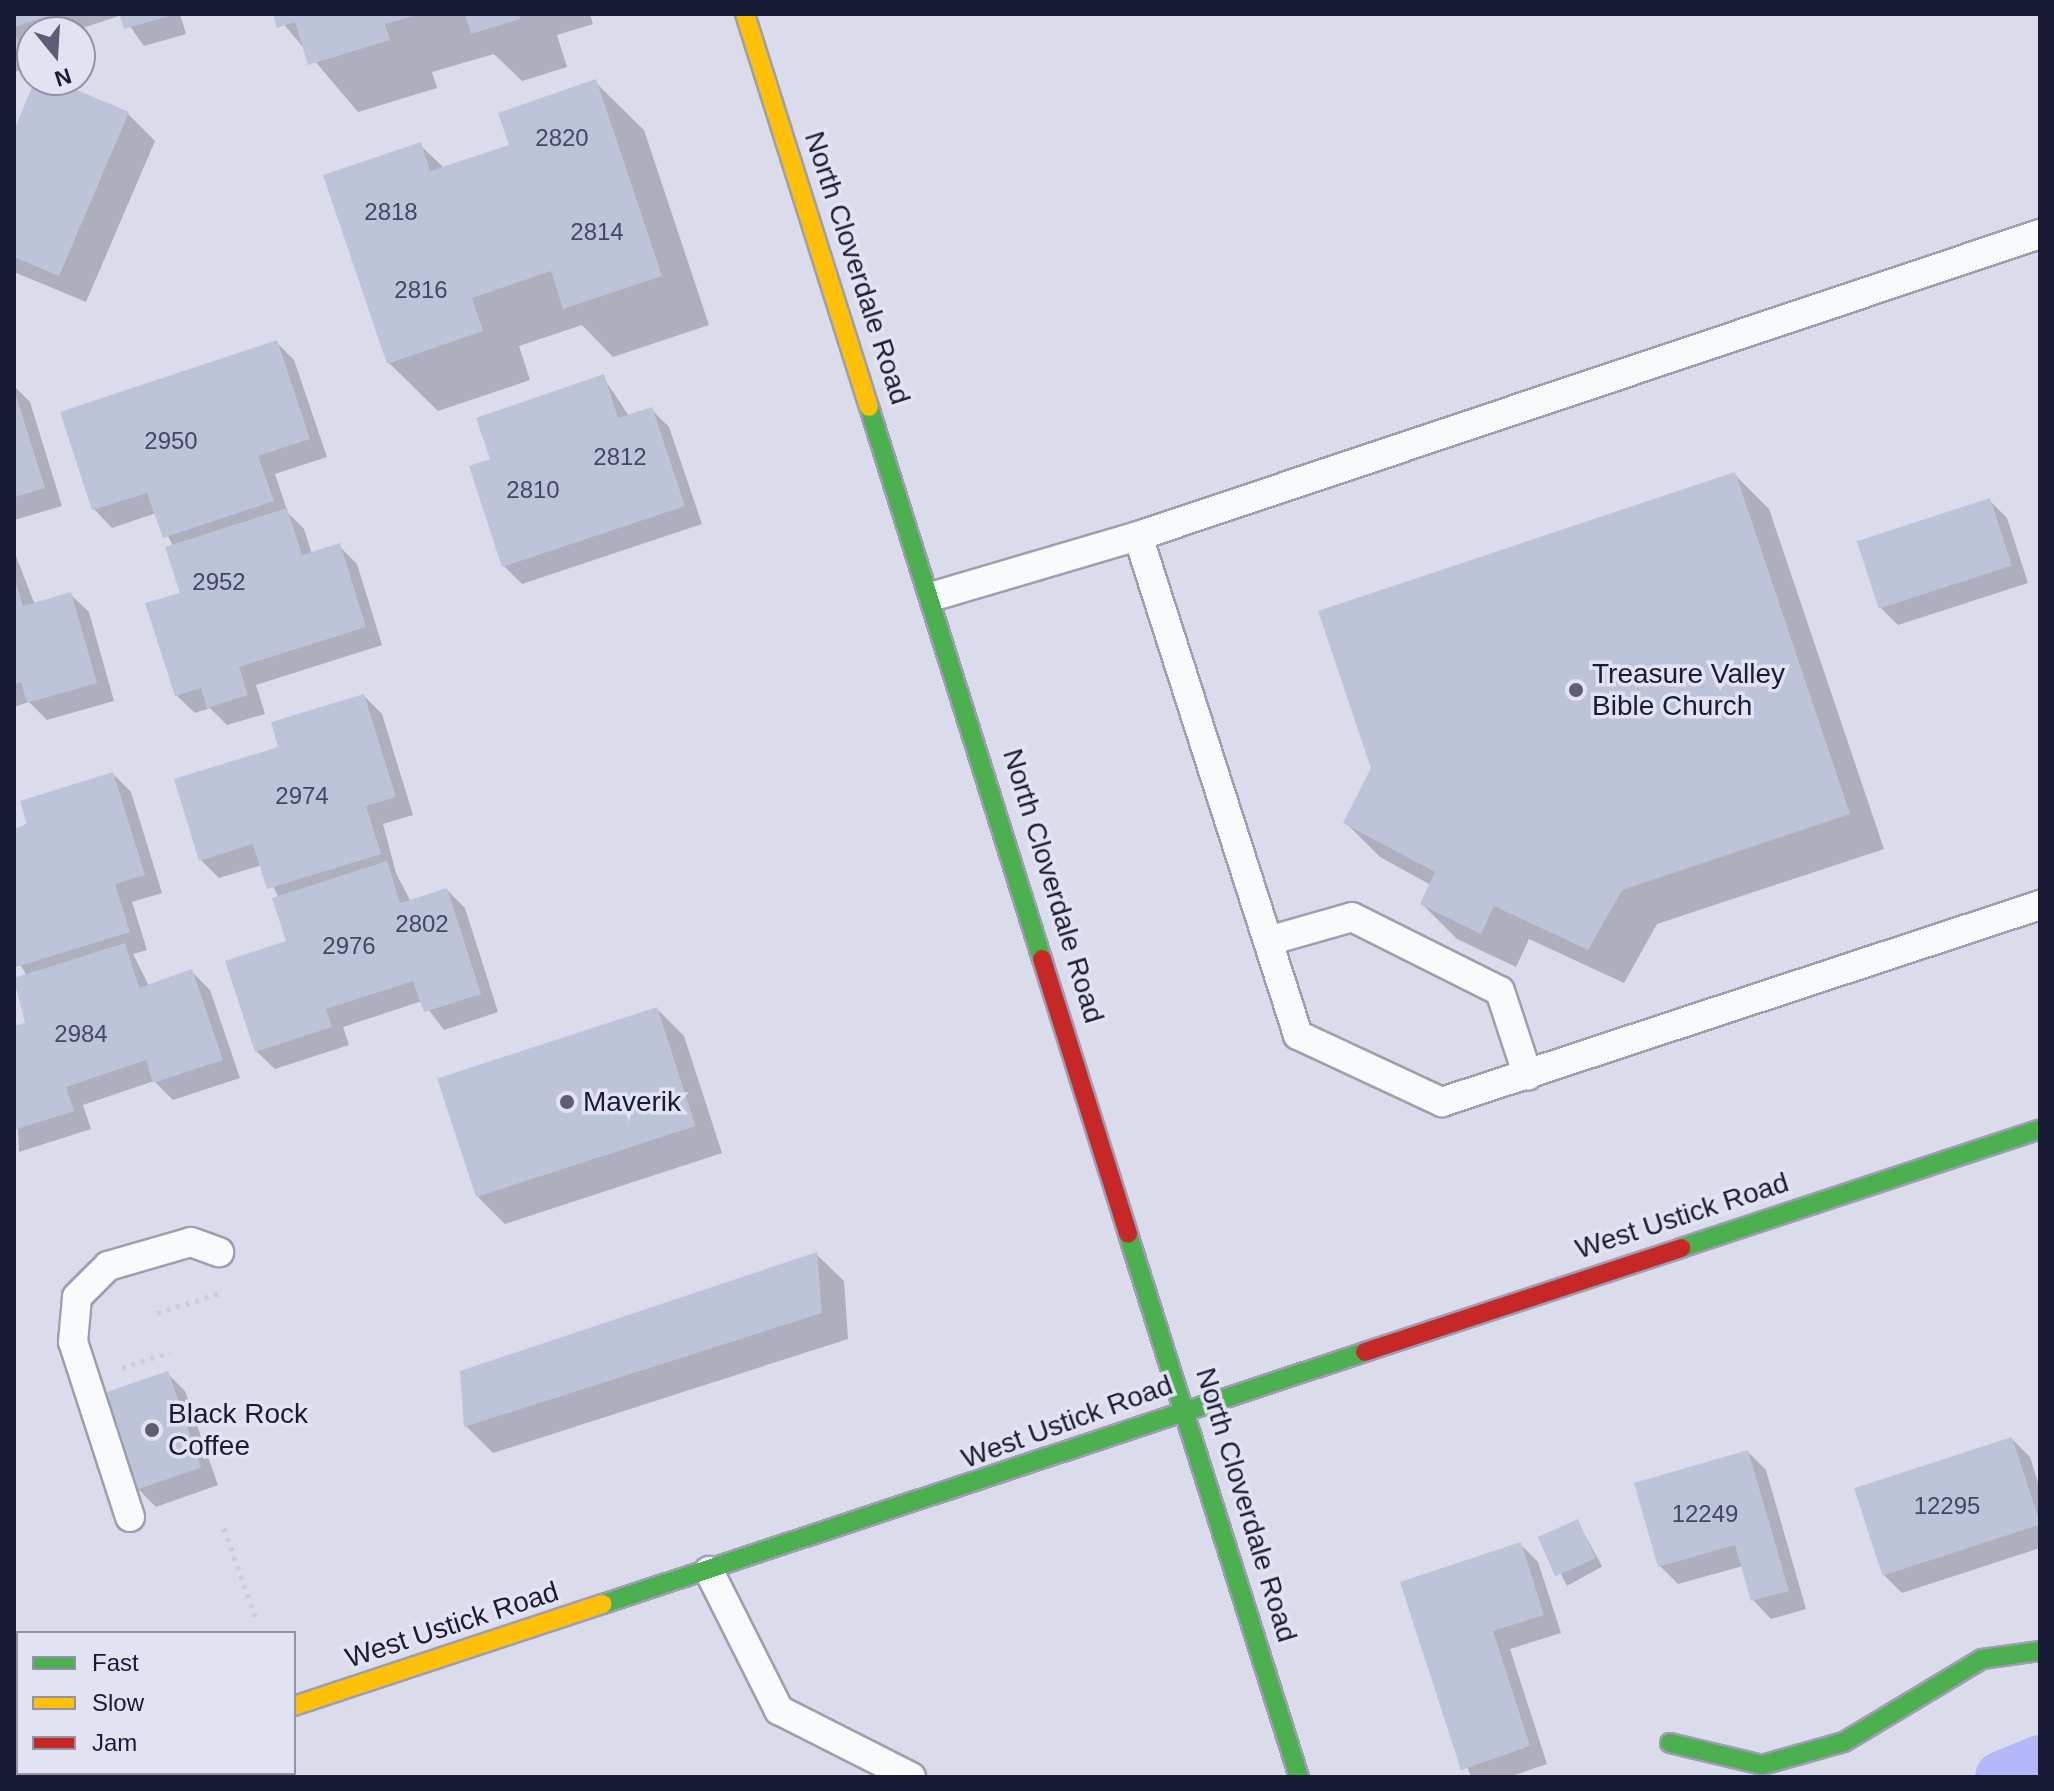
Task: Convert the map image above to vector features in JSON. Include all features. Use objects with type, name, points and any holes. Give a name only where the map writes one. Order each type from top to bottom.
[{"type":"main road","name":"North Cloverdale Road","points":[[745,14],[934,596],[1189,1409],[1299,1777]]},
{"type":"main road","name":"West Ustick Road","points":[[296,1705],[1068,1456],[1189,1409],[2040,1129]]},
{"type":"main road","points":[[1670,1743],[1762,1765],[1844,1742],[1982,1659],[2040,1651]]},
{"type":"lane","points":[[934,596],[1138,536],[2040,234]]},
{"type":"lane","points":[[1138,536],[1298,1035],[1442,1102],[2040,905]]},
{"type":"lane","points":[[1268,941],[1352,917],[1500,991],[1528,1076]]},
{"type":"lane","points":[[130,1517],[73,1342],[77,1297],[108,1266],[191,1242],[219,1252]]},
{"type":"lane","points":[[709,1571],[779,1710],[911,1777]]},
{"type":"path","points":[[157,1313],[232,1289]]},
{"type":"path","points":[[114,1370],[170,1352]]},
{"type":"path","points":[[224,1528],[257,1622]]},
{"type":"building","points":[[14,14],[51,14],[16,16],[14,27]]},
{"type":"building","points":[[119,14],[172,14],[172,15],[124,29]]},
{"type":"building","points":[[273,14],[417,15],[385,24],[390,40],[308,65],[295,22],[277,28]]},
{"type":"building","points":[[465,14],[519,14],[520,19],[471,34]]},
{"type":"building","points":[[596,79],[662,276],[563,309],[551,271],[472,298],[483,331],[387,364],[323,175],[421,142],[430,171],[509,145],[498,113]]},
{"type":"building","points":[[28,96],[91,96],[129,112],[59,276],[14,257],[14,130]]},
{"type":"building","points":[[277,340],[310,439],[258,456],[274,501],[163,538],[147,493],[92,510],[60,412]]},
{"type":"building","points":[[604,374],[618,418],[652,407],[685,506],[502,567],[469,466],[490,459],[476,418]]},
{"type":"building","points":[[14,389],[45,488],[14,497]]},
{"type":"building","name":"Treasure Valley Bible Church","points":[[1735,472],[1850,814],[1622,890],[1588,950],[1494,906],[1481,934],[1420,904],[1435,872],[1343,823],[1371,768],[1318,611]]},
{"type":"building","points":[[1990,498],[2012,566],[1879,609],[1857,541]]},
{"type":"building","points":[[287,508],[302,555],[340,543],[366,627],[239,667],[248,695],[207,708],[201,688],[175,696],[145,603],[180,593],[165,547]]},
{"type":"building","points":[[14,577],[23,606],[71,592],[97,683],[27,703],[21,682],[14,684]]},
{"type":"building","points":[[364,694],[396,797],[366,806],[381,854],[267,889],[253,844],[199,861],[174,779],[278,747],[271,722]]},
{"type":"building","points":[[113,772],[145,875],[115,884],[130,932],[16,967],[14,829],[27,825],[20,801]]},
{"type":"building","points":[[387,861],[400,903],[447,888],[481,994],[424,1012],[413,981],[326,1009],[332,1027],[255,1052],[225,961],[286,941],[272,898]]},
{"type":"building","points":[[125,943],[139,988],[192,969],[223,1060],[153,1083],[146,1060],[66,1087],[74,1111],[14,1130],[14,1026],[25,1023],[14,978]]},
{"type":"building","name":"Maverik","points":[[657,1007],[696,1126],[476,1197],[437,1078]]},
{"type":"building","points":[[817,1252],[822,1313],[464,1427],[460,1371]]},
{"type":"building","name":"Black Rock Coffee","points":[[168,1371],[201,1467],[135,1490],[102,1394]]},
{"type":"building","points":[[2012,1437],[2040,1525],[1883,1576],[1854,1488]]},
{"type":"building","points":[[1748,1450],[1789,1591],[1751,1601],[1735,1545],[1658,1567],[1634,1483]]},
{"type":"building","points":[[1578,1519],[1595,1558],[1555,1576],[1538,1537]]},
{"type":"building","points":[[1521,1542],[1544,1615],[1493,1631],[1530,1746],[1461,1770],[1400,1582]]},
{"type":"waterway","points":[[2001,1777],[2040,1761]]},
{"type":"traffic: fast","points":[[869,407],[1042,959]]},
{"type":"traffic: fast","points":[[1681,1248],[2040,1129]]},
{"type":"traffic: fast","points":[[1128,1234],[1299,1777]]},
{"type":"traffic: fast","points":[[603,1604],[1365,1352]]},
{"type":"traffic: fast","points":[[1670,1743],[1762,1765],[1844,1742],[1982,1659],[2040,1651]]},
{"type":"traffic: fast","points":[[73,1777],[80,1775]]},
{"type":"traffic: slow","points":[[745,14],[869,407]]},
{"type":"traffic: slow","points":[[296,1705],[603,1604]]},
{"type":"traffic: jam","points":[[1042,959],[1128,1234]]},
{"type":"traffic: jam","points":[[1365,1352],[1681,1248]]},
{"type":"place","name":"Treasure Valley Bible Church","points":[[1576,690]]},
{"type":"place","name":"Maverik","points":[[567,1102]]},
{"type":"place","name":"Black Rock Coffee","points":[[152,1430]]}]
